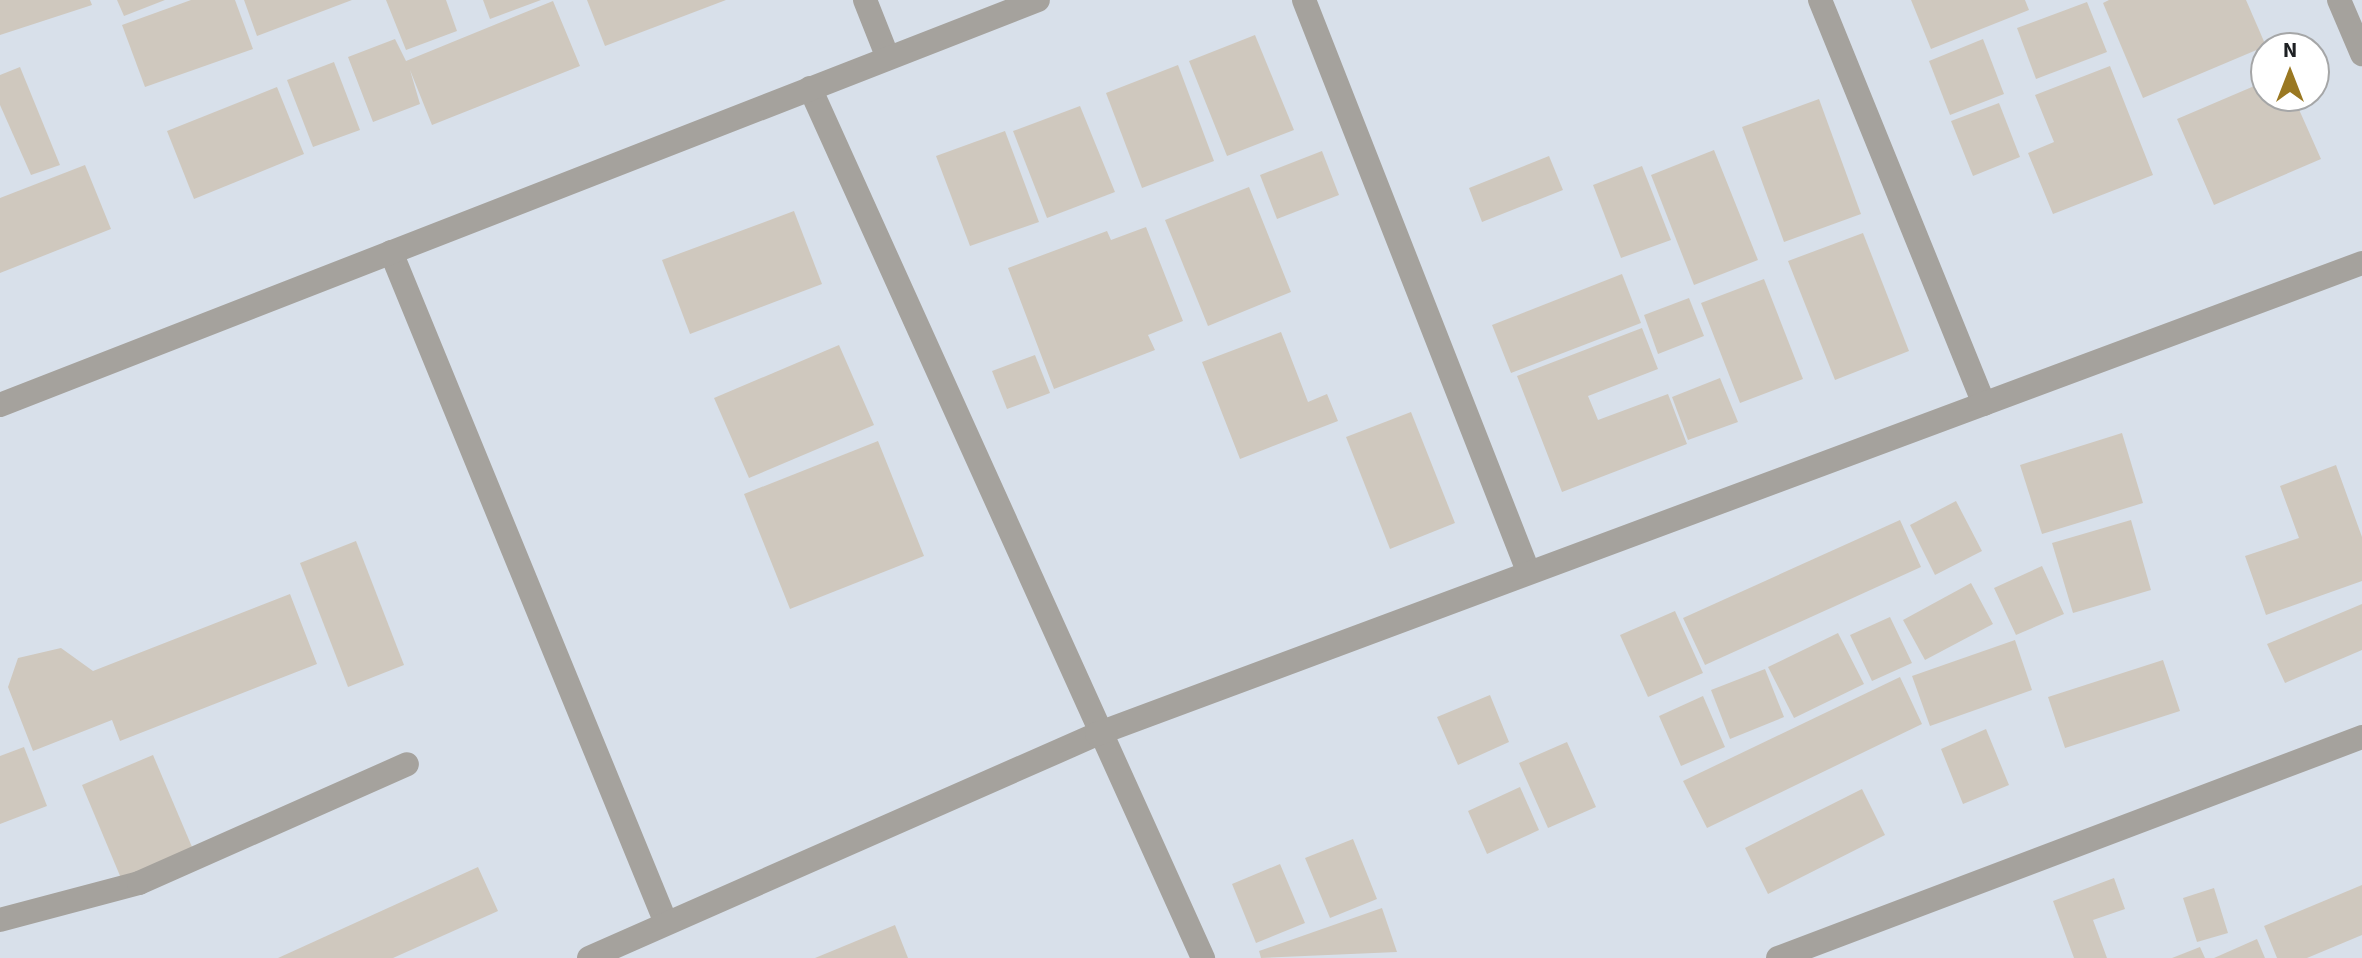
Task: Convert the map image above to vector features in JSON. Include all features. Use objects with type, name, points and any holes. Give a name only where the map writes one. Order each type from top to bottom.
[{"type":"street","points":[[865,0],[888,58]]},
{"type":"street","points":[[0,405],[1038,0]]},
{"type":"street","points":[[1304,0],[1528,571]]},
{"type":"street","points":[[1820,0],[1984,404]]},
{"type":"street","points":[[2339,0],[2362,54]]},
{"type":"street","points":[[810,88],[1097,734],[1203,958]]},
{"type":"street","points":[[391,252],[666,923]]},
{"type":"street","points":[[589,958],[1097,734],[2362,263]]},
{"type":"street","points":[[1778,958],[2362,737]]},
{"type":"street","points":[[0,920],[139,883],[407,764]]},
{"type":"building","points":[[0,0],[90,0],[92,5],[0,35]]},
{"type":"building","points":[[117,0],[165,0],[124,16]]},
{"type":"building","points":[[191,0],[235,0],[253,49],[145,87],[122,25]]},
{"type":"building","points":[[244,0],[352,0],[257,36]]},
{"type":"building","points":[[386,0],[446,0],[457,31],[406,50]]},
{"type":"building","points":[[483,0],[541,0],[490,19]]},
{"type":"building","points":[[587,0],[726,0],[605,46]]},
{"type":"building","points":[[1911,0],[2025,0],[2029,10],[1931,49]]},
{"type":"building","points":[[2109,0],[2246,0],[2260,32],[2250,32],[2250,53],[2143,98],[2103,3]]},
{"type":"building","points":[[553,1],[580,66],[432,125],[410,70],[420,104],[373,122],[348,57],[395,39],[406,61]]},
{"type":"building","points":[[2087,2],[2107,52],[2036,79],[2017,28]]},
{"type":"building","points":[[1255,35],[1294,130],[1227,156],[1189,61]]},
{"type":"building","points":[[1983,39],[2004,94],[1950,115],[1929,61]]},
{"type":"building","points":[[334,62],[360,130],[313,147],[287,80]]},
{"type":"building","points":[[1178,65],[1214,161],[1142,188],[1106,93]]},
{"type":"building","points":[[2110,66],[2153,175],[2053,214],[2028,153],[2054,142],[2035,95]]},
{"type":"building","points":[[20,67],[60,165],[31,175],[0,105],[0,75]]},
{"type":"building","points":[[277,87],[304,154],[194,199],[167,131]]},
{"type":"building","points":[[2250,88],[2250,112],[2300,112],[2321,159],[2214,205],[2177,119]]},
{"type":"building","points":[[1819,99],[1861,214],[1784,242],[1742,127]]},
{"type":"building","points":[[1999,103],[2020,157],[1973,176],[1951,121]]},
{"type":"building","points":[[1080,106],[1115,192],[1047,218],[1013,131]]},
{"type":"building","points":[[1005,131],[1039,222],[970,246],[936,156]]},
{"type":"building","points":[[1714,150],[1758,260],[1694,285],[1651,175]]},
{"type":"building","points":[[1322,151],[1339,195],[1277,219],[1260,175]]},
{"type":"building","points":[[1549,156],[1563,190],[1482,222],[1469,188]]},
{"type":"building","points":[[85,165],[111,229],[0,273],[0,198]]},
{"type":"building","points":[[1642,166],[1671,240],[1621,258],[1593,185]]},
{"type":"building","points":[[1249,187],[1291,292],[1208,326],[1165,220]]},
{"type":"building","points":[[794,211],[822,284],[690,334],[662,260]]},
{"type":"building","points":[[1146,227],[1183,321],[1148,335],[1155,350],[1054,389],[1008,268],[1107,231],[1111,240]]},
{"type":"building","points":[[1863,233],[1909,351],[1835,380],[1788,261]]},
{"type":"building","points":[[1622,274],[1641,323],[1511,373],[1492,325]]},
{"type":"building","points":[[1764,279],[1803,379],[1740,403],[1701,303]]},
{"type":"building","points":[[1689,298],[1704,336],[1658,354],[1644,315]]},
{"type":"building","points":[[1642,328],[1658,369],[1588,396],[1598,420],[1668,394],[1687,444],[1562,492],[1517,376]]},
{"type":"building","points":[[1281,332],[1308,402],[1327,394],[1338,421],[1240,459],[1202,362]]},
{"type":"building","points":[[839,345],[874,425],[749,478],[714,398]]},
{"type":"building","points":[[1035,355],[1050,393],[1007,409],[992,371]]},
{"type":"building","points":[[1720,378],[1738,422],[1688,440],[1672,397]]},
{"type":"building","points":[[1411,412],[1455,523],[1390,549],[1346,437]]},
{"type":"building","points":[[2122,433],[2143,503],[2042,534],[2020,465]]},
{"type":"building","points":[[878,441],[924,556],[790,609],[744,494]]},
{"type":"building","points":[[2336,465],[2362,537],[2362,581],[2266,615],[2245,556],[2299,538],[2280,486]]},
{"type":"building","points":[[1956,501],[1982,551],[1935,575],[1910,525]]},
{"type":"building","points":[[1900,520],[1921,567],[1705,665],[1683,618]]},
{"type":"building","points":[[2131,520],[2151,590],[2073,613],[2052,543]]},
{"type":"building","points":[[356,541],[404,665],[348,687],[300,563]]},
{"type":"building","points":[[2042,566],[2064,614],[2016,635],[1994,588]]},
{"type":"building","points":[[1971,583],[1993,624],[1925,660],[1903,620]]},
{"type":"building","points":[[290,594],[317,664],[120,741],[112,720],[33,751],[8,687],[18,658],[61,648],[93,671]]},
{"type":"building","points":[[2362,604],[2362,650],[2285,683],[2267,644]]},
{"type":"building","points":[[1675,611],[1703,673],[1648,697],[1620,635]]},
{"type":"building","points":[[1890,617],[1912,663],[1872,681],[1850,635]]},
{"type":"building","points":[[1838,633],[1864,684],[1794,718],[1768,667]]},
{"type":"building","points":[[2015,640],[2032,690],[1930,726],[1912,676]]},
{"type":"building","points":[[2163,660],[2180,711],[2065,748],[2048,697]]},
{"type":"building","points":[[1765,669],[1784,717],[1730,739],[1711,690]]},
{"type":"building","points":[[1900,677],[1922,724],[1707,828],[1683,781]]},
{"type":"building","points":[[1490,695],[1509,742],[1458,765],[1437,717]]},
{"type":"building","points":[[1703,696],[1725,747],[1681,766],[1659,716]]},
{"type":"building","points":[[1986,729],[2009,785],[1963,804],[1941,749]]},
{"type":"building","points":[[1567,742],[1596,807],[1548,828],[1519,763]]},
{"type":"building","points":[[24,747],[47,806],[0,824],[0,756]]},
{"type":"building","points":[[153,755],[195,854],[123,883],[82,785]]},
{"type":"building","points":[[1520,787],[1539,830],[1487,854],[1468,811]]},
{"type":"building","points":[[1862,789],[1885,835],[1768,894],[1745,848]]},
{"type":"building","points":[[1353,839],[1377,899],[1330,918],[1305,858]]},
{"type":"building","points":[[1280,864],[1305,923],[1256,943],[1232,884]]},
{"type":"building","points":[[478,867],[498,911],[393,958],[278,958]]},
{"type":"building","points":[[2114,878],[2125,909],[2093,920],[2107,958],[2074,958],[2053,901]]},
{"type":"building","points":[[2362,885],[2362,935],[2307,958],[2277,958],[2264,926]]},
{"type":"building","points":[[2214,888],[2228,933],[2197,942],[2183,898]]},
{"type":"building","points":[[1382,908],[1397,952],[1261,958],[1259,951]]},
{"type":"building","points":[[895,925],[908,958],[815,958]]},
{"type":"building","points":[[2257,939],[2265,958],[2214,958]]},
{"type":"building","points":[[2200,947],[2205,958],[2172,958]]}]
